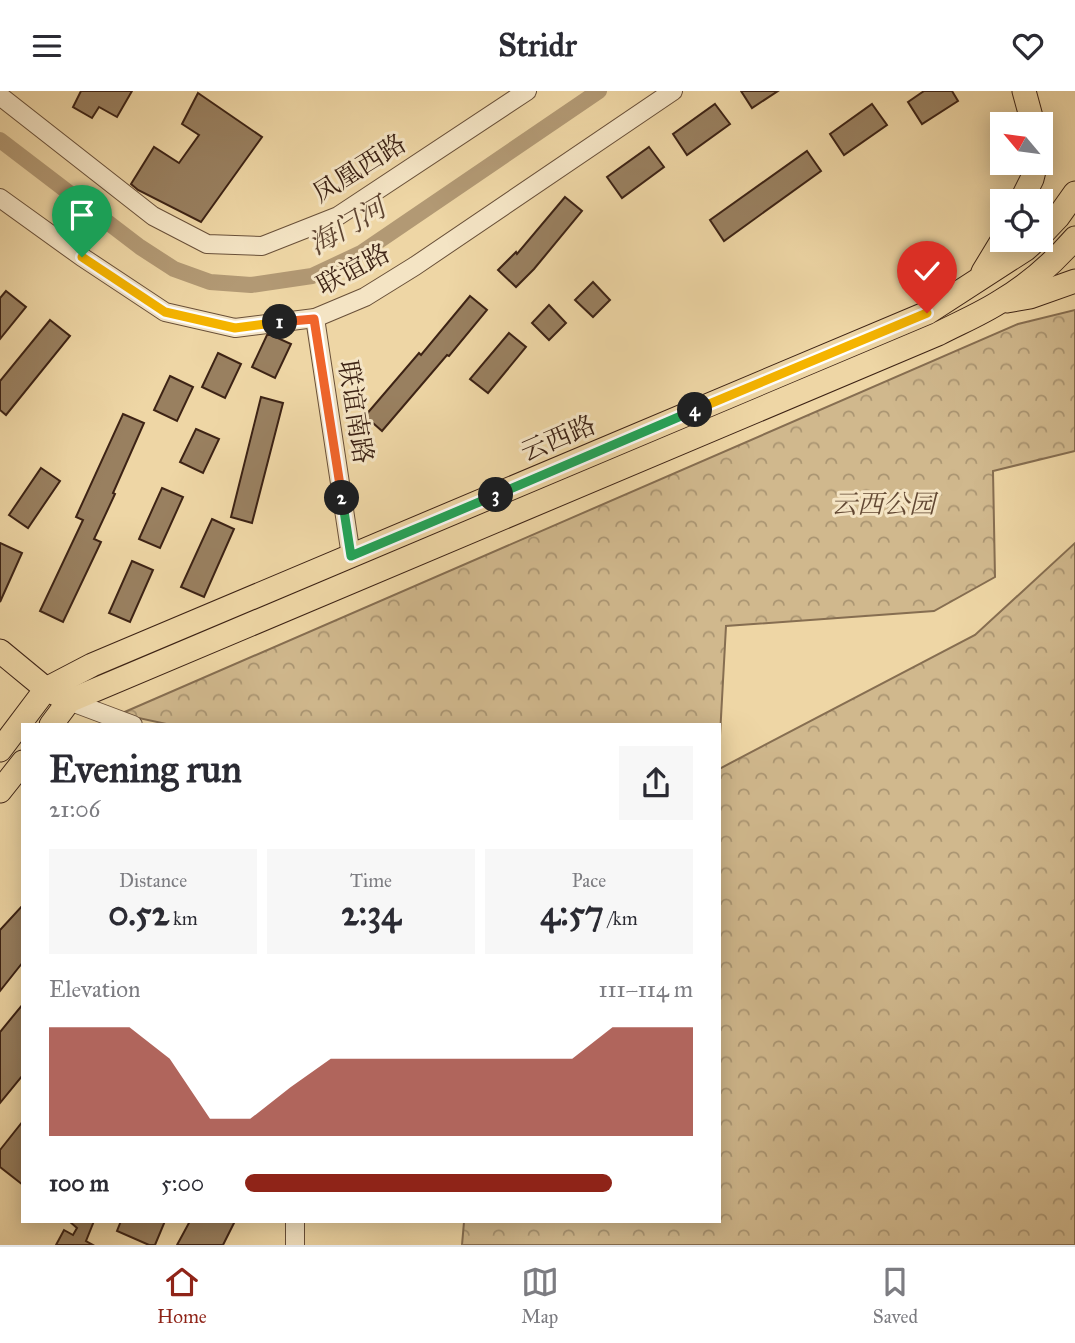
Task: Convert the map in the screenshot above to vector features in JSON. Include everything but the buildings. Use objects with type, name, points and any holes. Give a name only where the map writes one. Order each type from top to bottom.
[{"type":"main road","points":[[1024,91],[1030,112]]},
{"type":"main road","points":[[1053,222],[1075,193]]},
{"type":"main road","name":"云西路","points":[[69,701],[938,334],[1000,302],[1043,269],[1075,238]]},
{"type":"main road","points":[[978,280],[995,252]]},
{"type":"main road","name":"云西路","points":[[0,750],[46,689],[92,665],[927,313],[1021,252]]},
{"type":"main road","name":"云西路","points":[[1000,302],[1030,297],[1075,281]]},
{"type":"main road","points":[[0,650],[46,689],[69,701],[52,723]]},
{"type":"main road","points":[[0,791],[21,765]]},
{"type":"street","name":"凤凰西路","points":[[0,96],[153,216],[207,244],[262,246],[338,216],[527,91]]},
{"type":"street","name":"联谊路","points":[[0,198],[165,312],[235,328],[314,319],[365,297],[415,266],[673,91]]},
{"type":"street","name":"联谊南路","points":[[314,319],[351,556]]},
{"type":"street","points":[[69,701],[128,723]]},
{"type":"street","points":[[295,1223],[295,1245]]},
{"type":"green space","name":"云西公园","points":[[1075,310],[1075,451],[993,471],[995,577],[934,611],[726,626],[721,723],[162,723],[120,714],[1018,324]]},
{"type":"green space","points":[[1075,543],[1075,1245],[462,1245],[464,1223],[721,1223],[721,768],[975,635]]},
{"type":"waterway","name":"海门河","points":[[0,140],[140,247],[174,269],[210,282],[251,285],[312,276],[361,253],[599,91]]},
{"type":"route","points":[[82,257],[165,312],[235,328],[314,319],[351,556],[927,313]]}]
